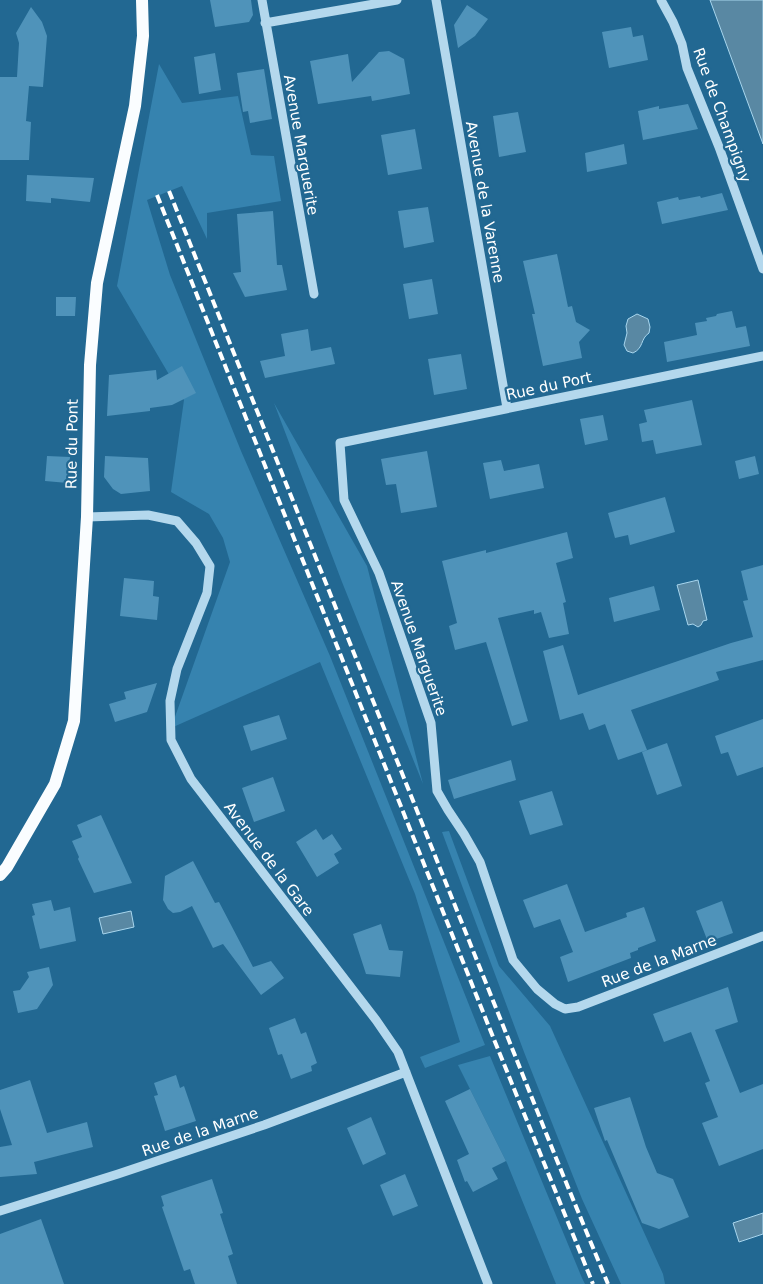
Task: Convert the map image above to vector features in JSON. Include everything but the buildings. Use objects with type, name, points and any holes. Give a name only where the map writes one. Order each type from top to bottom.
[{"type":"main road","name":"Rue du Pont","points":[[0,875],[7,867],[55,784],[74,721],[87,517],[90,365],[97,284],[135,106],[143,36],[142,0]]},
{"type":"street","name":"Avenue Marguerite","points":[[262,0],[314,294]]},
{"type":"street","points":[[265,23],[397,0]]},
{"type":"street","name":"Avenue de la Varenne","points":[[436,0],[507,408]]},
{"type":"street","name":"Rue de Champigny","points":[[661,0],[682,44],[687,68],[719,147],[763,269]]},
{"type":"street","name":"Rue du Port","points":[[340,443],[763,356]]},
{"type":"street","name":"Avenue Marguerite","points":[[340,443],[344,500],[379,573],[431,723],[437,791],[480,862],[513,960],[537,989],[555,1004],[565,1009]]},
{"type":"street","name":"Avenue de la Gare","points":[[87,517],[148,514],[176,521],[196,543],[210,566],[208,593],[177,669],[170,701],[171,740],[191,779],[376,1020],[398,1052],[488,1284]]},
{"type":"street","name":"Rue de la Marne","points":[[565,1009],[578,1007],[763,936]]},
{"type":"street","name":"Rue de la Marne","points":[[0,1211],[264,1125],[406,1072]]},
{"type":"shaded area","points":[[710,0],[763,0],[763,144]]},
{"type":"shaded area","points":[[159,64],[182,103],[238,96],[251,155],[274,156],[281,201],[207,213],[207,239],[182,186],[147,200],[170,275],[241,451],[330,656],[485,1045],[425,1068],[420,1057],[460,1042],[415,894],[320,662],[171,728],[230,562],[223,538],[209,514],[171,492],[184,400],[117,286]]},
{"type":"shaded area","points":[[637,314],[648,319],[650,327],[649,333],[644,338],[639,349],[633,353],[627,351],[624,345],[628,319]]},
{"type":"shaded area","points":[[274,403],[367,566],[423,784],[342,582]]},
{"type":"shaded area","points":[[698,580],[707,620],[703,621],[698,627],[693,624],[688,625],[677,585]]},
{"type":"shaded area","points":[[449,831],[499,966],[550,1026],[663,1274],[665,1284],[621,1284],[582,1199],[524,1052],[442,832]]},
{"type":"shaded area","points":[[131,911],[134,927],[103,934],[99,918]]},
{"type":"shaded area","points":[[490,1056],[585,1284],[556,1284],[507,1163],[458,1065]]},
{"type":"shaded area","points":[[763,1213],[763,1234],[739,1242],[733,1223]]},
{"type":"railway","points":[[169,191],[608,1284]]},
{"type":"railway","points":[[157,195],[593,1284]]}]
